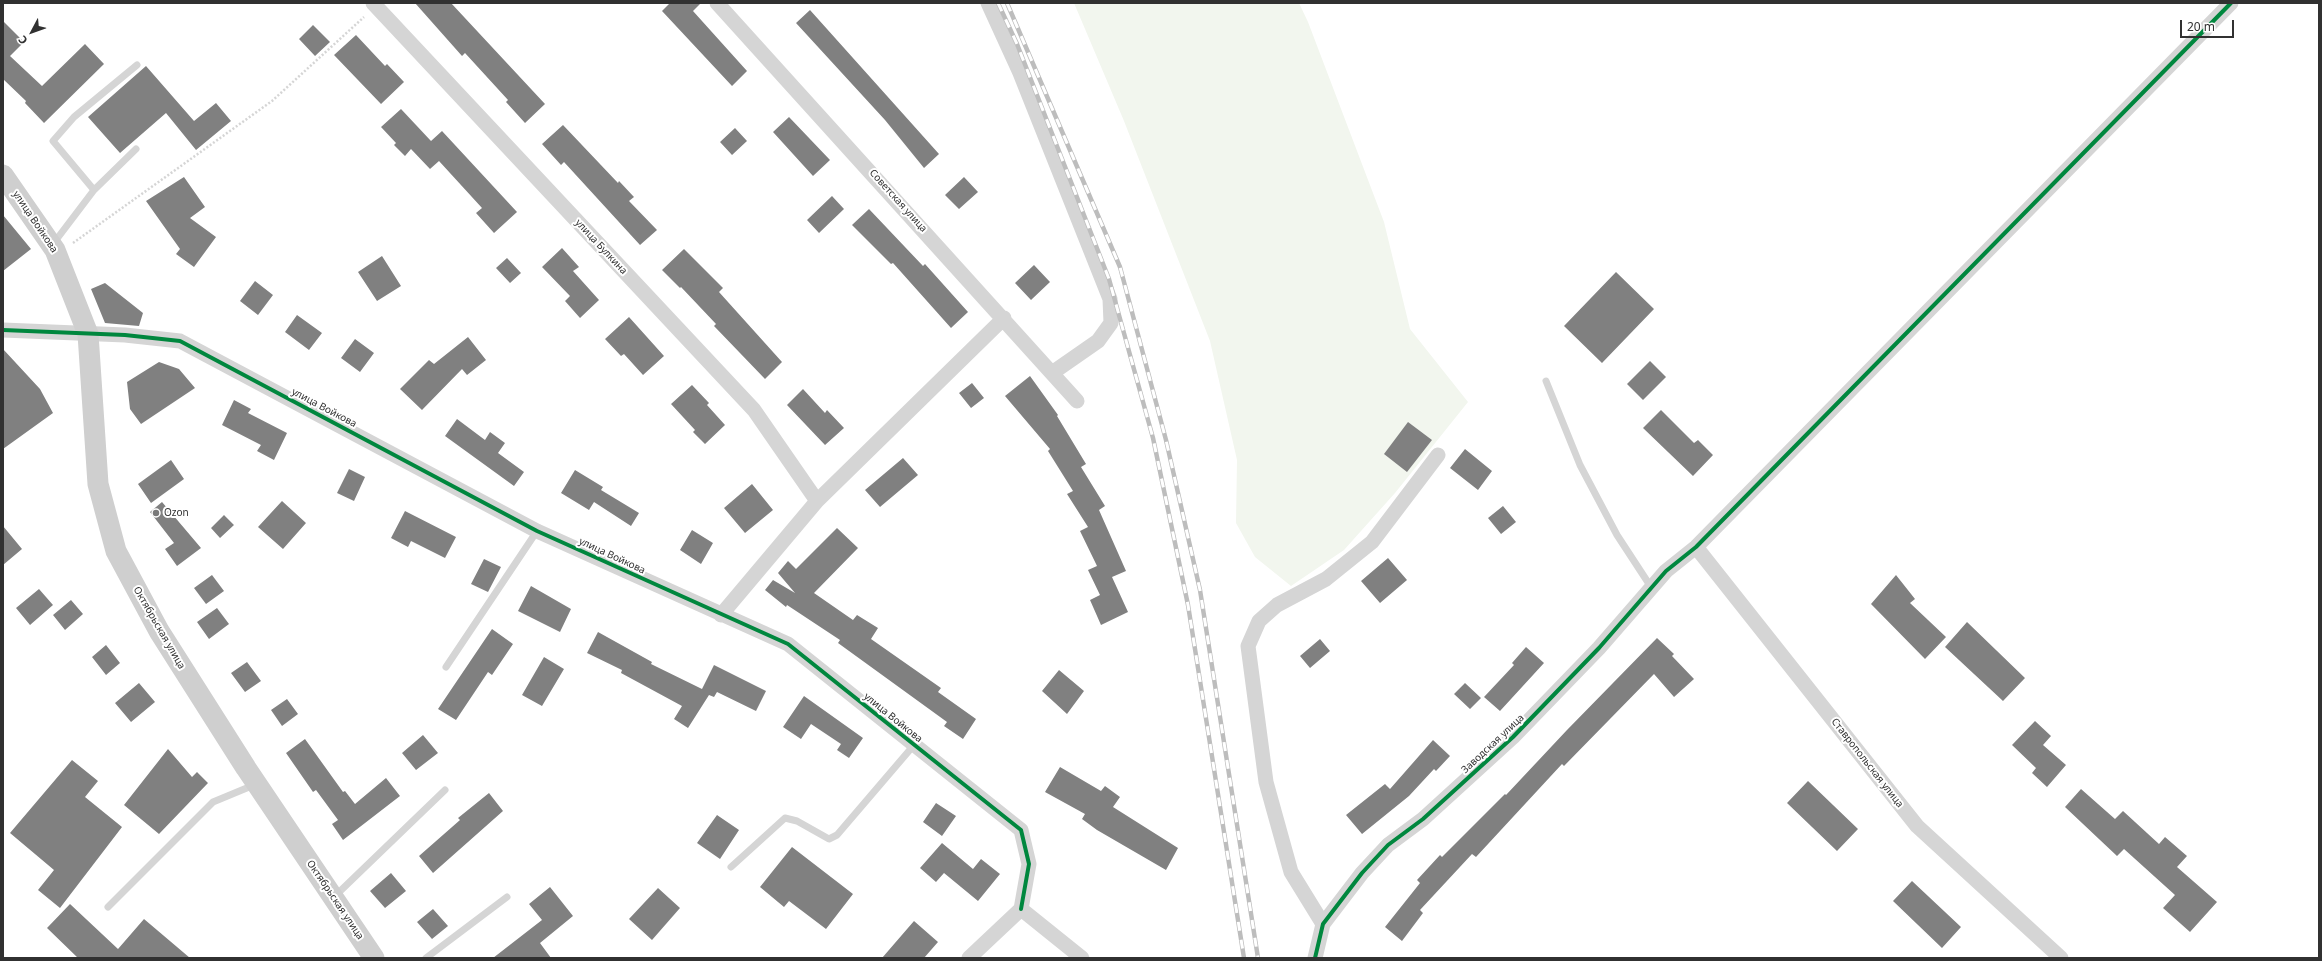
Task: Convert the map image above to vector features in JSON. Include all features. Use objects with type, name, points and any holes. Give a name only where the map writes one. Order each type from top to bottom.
[{"type":"main road","name":"улица Войкова","points":[[3,175],[52,246],[88,334]]},
{"type":"main road","name":"Октябрьская улица","points":[[88,334],[98,484],[116,551],[159,631],[256,784],[374,958]]},
{"type":"street","name":"Советская улица","points":[[717,3],[1004,318],[1077,401]]},
{"type":"street","points":[[988,3],[1020,73],[1110,299],[1111,323],[1098,341],[1052,373]]},
{"type":"street","name":"Заводская улица","points":[[1315,958],[1323,924],[1362,873],[1388,845],[1423,819],[1513,738],[1599,648],[1666,571],[1696,547],[2232,3]]},
{"type":"street","name":"улица Булкина","points":[[374,4],[754,410],[817,501]]},
{"type":"street","points":[[721,615],[817,501],[1004,318]]},
{"type":"street","points":[[3,330],[88,334]]},
{"type":"street","name":"улица Войкова","points":[[88,334],[180,341],[537,531],[788,644],[1021,830],[1029,864],[1021,909]]},
{"type":"street","points":[[1323,924],[1291,872],[1268,790],[1248,646],[1259,621],[1277,605],[1326,579],[1372,542],[1438,455]]},
{"type":"street","name":"Ставропольская улица","points":[[1696,547],[1917,826],[2061,958]]},
{"type":"street","points":[[969,958],[1021,909],[1082,958]]},
{"type":"lane","points":[[94,190],[53,141],[74,117],[137,65]]},
{"type":"lane","points":[[52,246],[94,190],[136,149]]},
{"type":"lane","points":[[1546,381],[1580,465],[1617,535],[1651,587]]},
{"type":"lane","points":[[446,667],[537,531]]},
{"type":"lane","points":[[731,867],[786,818],[797,821],[828,839],[837,835],[914,745]]},
{"type":"lane","points":[[108,907],[213,802],[256,784]]},
{"type":"lane","points":[[334,898],[445,790]]},
{"type":"lane","points":[[426,958],[507,898]]},
{"type":"path","points":[[73,243],[272,101],[374,4]]},
{"type":"shaded area","points":[[1074,3],[1299,3],[1308,22],[1384,222],[1410,329],[1468,402],[1395,493],[1344,550],[1291,586],[1255,557],[1236,523],[1237,460],[1210,341],[1124,121]]},
{"type":"building","points":[[415,3],[451,3],[545,104],[525,123],[506,102],[508,100],[465,53],[462,56]]},
{"type":"building","points":[[670,3],[701,3],[693,11],[747,71],[732,86],[662,11]]},
{"type":"building","points":[[810,10],[939,154],[924,168],[885,120],[796,23]]},
{"type":"building","points":[[3,21],[24,42],[10,56],[42,86],[85,44],[104,64],[44,123],[25,103],[26,101],[3,79]]},
{"type":"building","points":[[313,25],[330,42],[315,56],[299,39]]},
{"type":"building","points":[[356,35],[385,66],[387,64],[404,82],[381,104],[334,55]]},
{"type":"building","points":[[146,66],[194,121],[216,103],[231,121],[196,150],[166,113],[120,153],[88,117]]},
{"type":"building","points":[[401,109],[431,141],[442,131],[517,212],[494,233],[476,213],[482,208],[439,161],[430,169],[411,149],[405,156],[394,145],[396,143],[381,127]]},
{"type":"building","points":[[789,117],[830,160],[813,176],[773,132]]},
{"type":"building","points":[[563,125],[618,183],[619,181],[634,197],[629,201],[657,230],[640,245],[564,162],[561,165],[542,144]]},
{"type":"building","points":[[735,128],[747,141],[732,155],[720,142]]},
{"type":"building","points":[[184,177],[205,207],[190,218],[216,237],[194,267],[176,254],[180,249],[146,201]]},
{"type":"building","points":[[964,177],[978,192],[959,209],[945,195]]},
{"type":"building","points":[[832,196],[844,209],[819,233],[807,220]]},
{"type":"building","points":[[869,209],[923,266],[925,264],[968,312],[951,328],[893,263],[891,264],[852,225]]},
{"type":"building","points":[[3,215],[31,249],[3,271]]},
{"type":"building","points":[[562,248],[579,267],[573,271],[599,300],[580,318],[565,301],[570,296],[542,267]]},
{"type":"building","points":[[684,249],[723,288],[719,292],[782,362],[765,379],[714,326],[716,324],[681,287],[680,288],[662,270]]},
{"type":"building","points":[[382,256],[401,286],[377,301],[358,272]]},
{"type":"building","points":[[507,258],[521,273],[510,283],[496,268]]},
{"type":"building","points":[[1034,265],[1050,282],[1031,300],[1015,283]]},
{"type":"building","points":[[1616,272],[1654,309],[1602,363],[1564,326]]},
{"type":"building","points":[[255,281],[273,295],[258,315],[240,301]]},
{"type":"building","points":[[105,283],[143,313],[139,326],[105,323],[91,289]]},
{"type":"building","points":[[297,315],[322,333],[309,350],[285,332]]},
{"type":"building","points":[[629,317],[664,356],[643,375],[624,354],[621,356],[605,339]]},
{"type":"building","points":[[468,337],[486,360],[467,375],[462,369],[422,410],[400,389],[429,360],[434,364]]},
{"type":"building","points":[[355,339],[374,353],[360,372],[341,358]]},
{"type":"building","points":[[3,349],[40,389],[53,413],[3,449]]},
{"type":"building","points":[[1650,361],[1666,377],[1643,400],[1627,384]]},
{"type":"building","points":[[159,362],[179,369],[195,388],[141,424],[130,409],[127,382]]},
{"type":"building","points":[[1030,376],[1058,415],[1057,416],[1086,464],[1081,467],[1105,506],[1099,510],[1126,571],[1112,577],[1128,612],[1101,625],[1090,600],[1100,595],[1088,570],[1097,566],[1080,531],[1088,527],[1067,494],[1073,491],[1048,451],[1050,449],[1005,396]]},
{"type":"building","points":[[972,383],[984,398],[971,408],[959,393]]},
{"type":"building","points":[[692,385],[709,403],[707,405],[725,425],[705,444],[693,432],[695,430],[671,404]]},
{"type":"building","points":[[803,389],[825,413],[827,410],[844,428],[825,445],[787,405]]},
{"type":"building","points":[[234,400],[251,409],[248,413],[287,433],[274,460],[257,451],[261,445],[222,425]]},
{"type":"building","points":[[1661,410],[1694,443],[1698,440],[1713,455],[1693,476],[1643,428]]},
{"type":"building","points":[[457,419],[485,440],[490,432],[505,443],[498,453],[524,472],[514,486],[445,436]]},
{"type":"building","points":[[1408,422],[1432,440],[1407,472],[1384,454]]},
{"type":"building","points":[[1465,449],[1492,471],[1478,490],[1450,468]]},
{"type":"building","points":[[903,458],[918,475],[880,507],[865,490]]},
{"type":"building","points":[[171,460],[184,479],[151,503],[138,484]]},
{"type":"building","points":[[349,469],[365,477],[354,501],[337,493]]},
{"type":"building","points":[[575,470],[603,487],[601,490],[639,513],[631,526],[594,502],[589,510],[561,493]]},
{"type":"building","points":[[752,484],[773,510],[745,533],[724,508]]},
{"type":"building","points":[[282,501],[306,523],[283,549],[258,527]]},
{"type":"building","points":[[162,502],[201,548],[177,566],[165,549],[174,543],[150,512]]},
{"type":"building","points":[[1503,506],[1516,522],[1501,534],[1488,518]]},
{"type":"building","points":[[405,511],[456,537],[445,558],[411,541],[408,547],[391,538]]},
{"type":"building","points":[[224,515],[234,525],[220,538],[211,528]]},
{"type":"building","points":[[3,526],[22,549],[3,565]]},
{"type":"building","points":[[837,528],[858,548],[814,593],[853,620],[857,615],[878,628],[871,639],[941,688],[938,692],[976,719],[963,739],[944,726],[947,722],[838,643],[840,640],[787,605],[786,607],[765,590],[773,580],[795,593],[778,573],[788,561],[796,569]]},
{"type":"building","points":[[692,530],[713,543],[701,564],[680,550]]},
{"type":"building","points":[[1388,558],[1407,580],[1380,603],[1361,581]]},
{"type":"building","points":[[484,559],[501,567],[488,592],[471,584]]},
{"type":"building","points":[[212,575],[224,591],[206,604],[194,588]]},
{"type":"building","points":[[1896,575],[1915,599],[1910,603],[1946,637],[1925,659],[1871,604]]},
{"type":"building","points":[[531,586],[571,609],[560,632],[518,611]]},
{"type":"building","points":[[39,589],[53,605],[30,625],[16,608]]},
{"type":"building","points":[[71,600],[83,614],[65,630],[53,615]]},
{"type":"building","points":[[217,608],[229,624],[209,639],[197,622]]},
{"type":"building","points":[[1967,622],[2025,678],[2003,701],[1945,647]]},
{"type":"building","points":[[492,629],[513,644],[492,675],[488,672],[456,720],[438,709]]},
{"type":"building","points":[[598,632],[652,662],[651,664],[702,689],[714,665],[766,691],[756,711],[717,692],[714,697],[709,695],[688,728],[674,719],[682,706],[621,673],[622,670],[587,653]]},
{"type":"building","points":[[1657,638],[1674,654],[1672,656],[1694,679],[1674,697],[1654,674],[1564,766],[1562,764],[1476,857],[1472,854],[1420,910],[1423,913],[1402,941],[1385,927],[1420,883],[1417,880],[1440,855],[1442,857],[1505,794],[1506,795]]},
{"type":"building","points":[[1320,639],[1330,651],[1310,668],[1300,656]]},
{"type":"building","points":[[106,645],[120,663],[106,675],[92,657]]},
{"type":"building","points":[[1526,647],[1544,663],[1500,711],[1484,697],[1514,665],[1512,663]]},
{"type":"building","points":[[544,657],[564,669],[542,706],[522,695]]},
{"type":"building","points":[[247,662],[261,681],[245,692],[231,673]]},
{"type":"building","points":[[1059,670],[1084,691],[1067,714],[1042,691]]},
{"type":"building","points":[[139,683],[155,702],[131,722],[115,703]]},
{"type":"building","points":[[1465,683],[1481,698],[1470,709],[1454,694]]},
{"type":"building","points":[[804,696],[863,738],[849,758],[837,750],[841,744],[811,724],[801,739],[783,727]]},
{"type":"building","points":[[287,699],[298,714],[282,726],[271,710]]},
{"type":"building","points":[[2035,721],[2051,736],[2043,745],[2066,765],[2047,787],[2032,773],[2036,768],[2012,745]]},
{"type":"building","points":[[423,735],[438,753],[416,770],[402,753]]},
{"type":"building","points":[[305,739],[343,792],[345,791],[355,804],[386,778],[400,796],[343,840],[332,824],[338,820],[316,790],[313,792],[286,753]]},
{"type":"building","points":[[1433,740],[1450,756],[1436,771],[1434,769],[1409,796],[1362,834],[1346,815],[1385,784],[1390,789]]},
{"type":"building","points":[[168,749],[192,777],[197,772],[208,783],[159,834],[124,805]]},
{"type":"building","points":[[72,760],[98,781],[85,797],[122,827],[60,908],[38,890],[54,870],[10,833]]},
{"type":"building","points":[[1060,767],[1101,791],[1105,786],[1120,797],[1113,807],[1178,848],[1166,870],[1097,830],[1082,819],[1085,814],[1045,792]]},
{"type":"building","points":[[1808,781],[1858,829],[1837,851],[1787,803]]},
{"type":"building","points":[[2081,789],[2115,819],[2123,811],[2159,844],[2165,837],[2187,856],[2177,867],[2217,902],[2190,932],[2163,908],[2175,895],[2124,849],[2117,856],[2065,807]]},
{"type":"building","points":[[489,793],[503,811],[433,873],[419,856],[460,820],[458,818]]},
{"type":"building","points":[[936,803],[956,816],[942,836],[923,822]]},
{"type":"building","points":[[717,815],[739,830],[720,859],[697,843]]},
{"type":"building","points":[[942,843],[973,869],[981,859],[1000,874],[978,901],[944,873],[936,882],[920,868]]},
{"type":"building","points":[[792,847],[853,894],[826,929],[789,901],[784,907],[760,887]]},
{"type":"building","points":[[391,873],[406,891],[385,908],[370,891]]},
{"type":"building","points":[[1912,881],[1961,927],[1942,948],[1893,901]]},
{"type":"building","points":[[550,887],[573,916],[540,943],[551,958],[493,958],[542,920],[529,904]]},
{"type":"building","points":[[658,888],[680,908],[652,940],[629,919]]},
{"type":"building","points":[[70,904],[118,949],[144,919],[190,958],[78,958],[47,928]]},
{"type":"building","points":[[433,909],[448,926],[432,939],[417,922]]},
{"type":"building","points":[[914,921],[938,942],[924,958],[882,958]]},
{"type":"railway","points":[[998,3],[1017,44],[1109,279],[1153,438],[1188,605],[1244,958]]},
{"type":"railway","points":[[1007,3],[1120,267],[1166,440],[1200,590],[1258,958]]},
{"type":"cycle path","points":[[1315,958],[1323,924],[1362,873],[1388,845],[1423,819],[1513,737],[1599,648],[1666,571],[1696,547],[2231,3]]},
{"type":"cycle path","points":[[3,330],[125,335],[180,341],[537,531],[788,644],[1021,830],[1029,864],[1021,909]]},
{"type":"place","name":"Ozon","points":[[156,513]]}]
